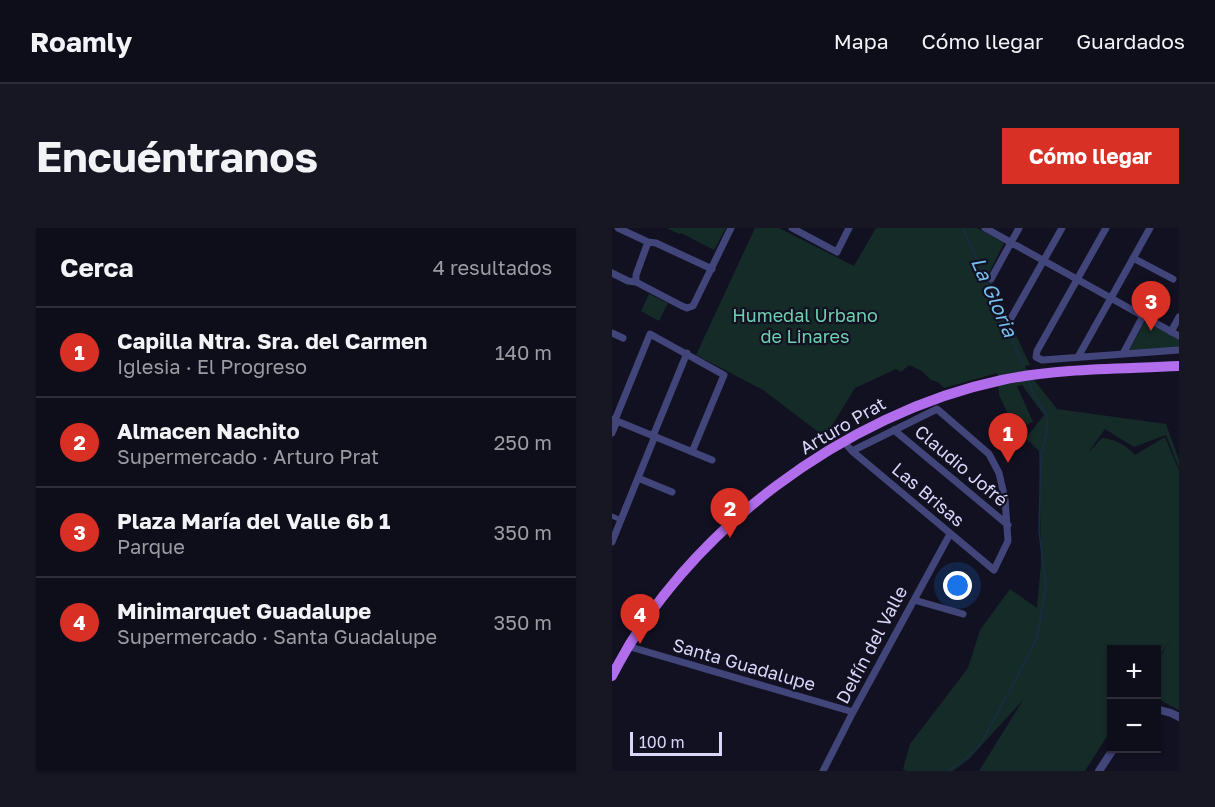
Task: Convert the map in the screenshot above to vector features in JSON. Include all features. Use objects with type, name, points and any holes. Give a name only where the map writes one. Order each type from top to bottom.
[{"type":"main road","name":"Arturo Prat","points":[[612,675],[627,646],[667,592],[712,542],[765,496],[844,442],[908,410],[993,382],[1050,374],[1179,366]]},
{"type":"street","points":[[618,228],[712,269]]},
{"type":"street","points":[[612,273],[628,281],[636,282],[682,306],[690,307],[696,303],[731,228]]},
{"type":"street","points":[[795,229],[837,252],[849,228]]},
{"type":"street","points":[[985,228],[1179,336]]},
{"type":"street","points":[[991,279],[1019,228]]},
{"type":"street","points":[[1010,320],[1062,228]]},
{"type":"street","points":[[1106,228],[1037,351],[1036,357],[1042,360],[1179,350]]},
{"type":"street","points":[[1078,357],[1150,228]]},
{"type":"street","points":[[636,282],[636,275],[648,242]]},
{"type":"street","points":[[1133,258],[1173,279]]},
{"type":"street","points":[[1124,354],[1143,316]]},
{"type":"street","points":[[1171,332],[1179,317]]},
{"type":"street","points":[[612,333],[623,338]]},
{"type":"street","points":[[612,433],[615,420],[650,334],[724,375],[692,452]]},
{"type":"street","points":[[612,542],[687,353]]},
{"type":"street","name":"Arturo Prat","points":[[852,451],[937,409],[993,460],[1004,490],[1008,525]]},
{"type":"street","points":[[615,420],[712,460]]},
{"type":"street","name":"Claudio Jofré","points":[[894,430],[1008,525]]},
{"type":"street","name":"Las Brisas","points":[[844,442],[994,570],[1007,547],[1008,525]]},
{"type":"street","points":[[638,478],[672,492]]},
{"type":"street","points":[[612,516],[621,520]]},
{"type":"street","name":"Delfín del Valle","points":[[823,771],[950,534]]},
{"type":"street","points":[[914,600],[963,614]]},
{"type":"street","name":"Santa Guadalupe","points":[[627,646],[853,712]]},
{"type":"street","points":[[1161,710],[1179,717]]},
{"type":"street","points":[[1100,771],[1110,753]]},
{"type":"green space","points":[[667,228],[726,228],[714,250]]},
{"type":"green space","name":"Humedal Urbano de Linares","points":[[755,228],[779,228],[854,266],[876,228],[977,228],[1004,243],[988,275],[1030,365],[1025,366],[1027,371],[1057,409],[1166,424],[1179,460],[1179,468],[1166,435],[1134,447],[1105,429],[1087,454],[1102,438],[1120,443],[1135,455],[1165,437],[1179,471],[1179,710],[1161,701],[1161,655],[1172,637],[1161,654],[1161,645],[1107,645],[1107,736],[1085,771],[979,771],[1023,700],[969,759],[953,771],[906,771],[903,769],[910,744],[968,668],[980,630],[1010,589],[1037,608],[1041,563],[1039,451],[1026,438],[1044,415],[1022,385],[1017,386],[1033,422],[1015,429],[999,395],[997,373],[944,388],[922,371],[909,365],[901,372],[896,369],[855,388],[825,437],[763,390],[696,355]]},
{"type":"green space","points":[[649,294],[668,303],[659,321],[641,311]]},
{"type":"green space","points":[[1145,321],[1179,340],[1179,350],[1128,353]]},
{"type":"waterway","name":"La Gloria","points":[[963,228],[1024,367]]},
{"type":"waterway","points":[[948,771],[980,745],[1037,637],[1046,587],[1039,531],[1041,455],[1047,432],[1047,415],[1033,394],[1029,381]]},
{"type":"place","name":"Plaza María del Valle 6b 1","points":[[1151,331]]},
{"type":"place","name":"Capilla Ntra. Sra. del Carmen","points":[[1008,463]]},
{"type":"place","name":"Almacen Nachito","points":[[730,538]]},
{"type":"place","name":"Minimarquet Guadalupe","points":[[640,644]]}]
